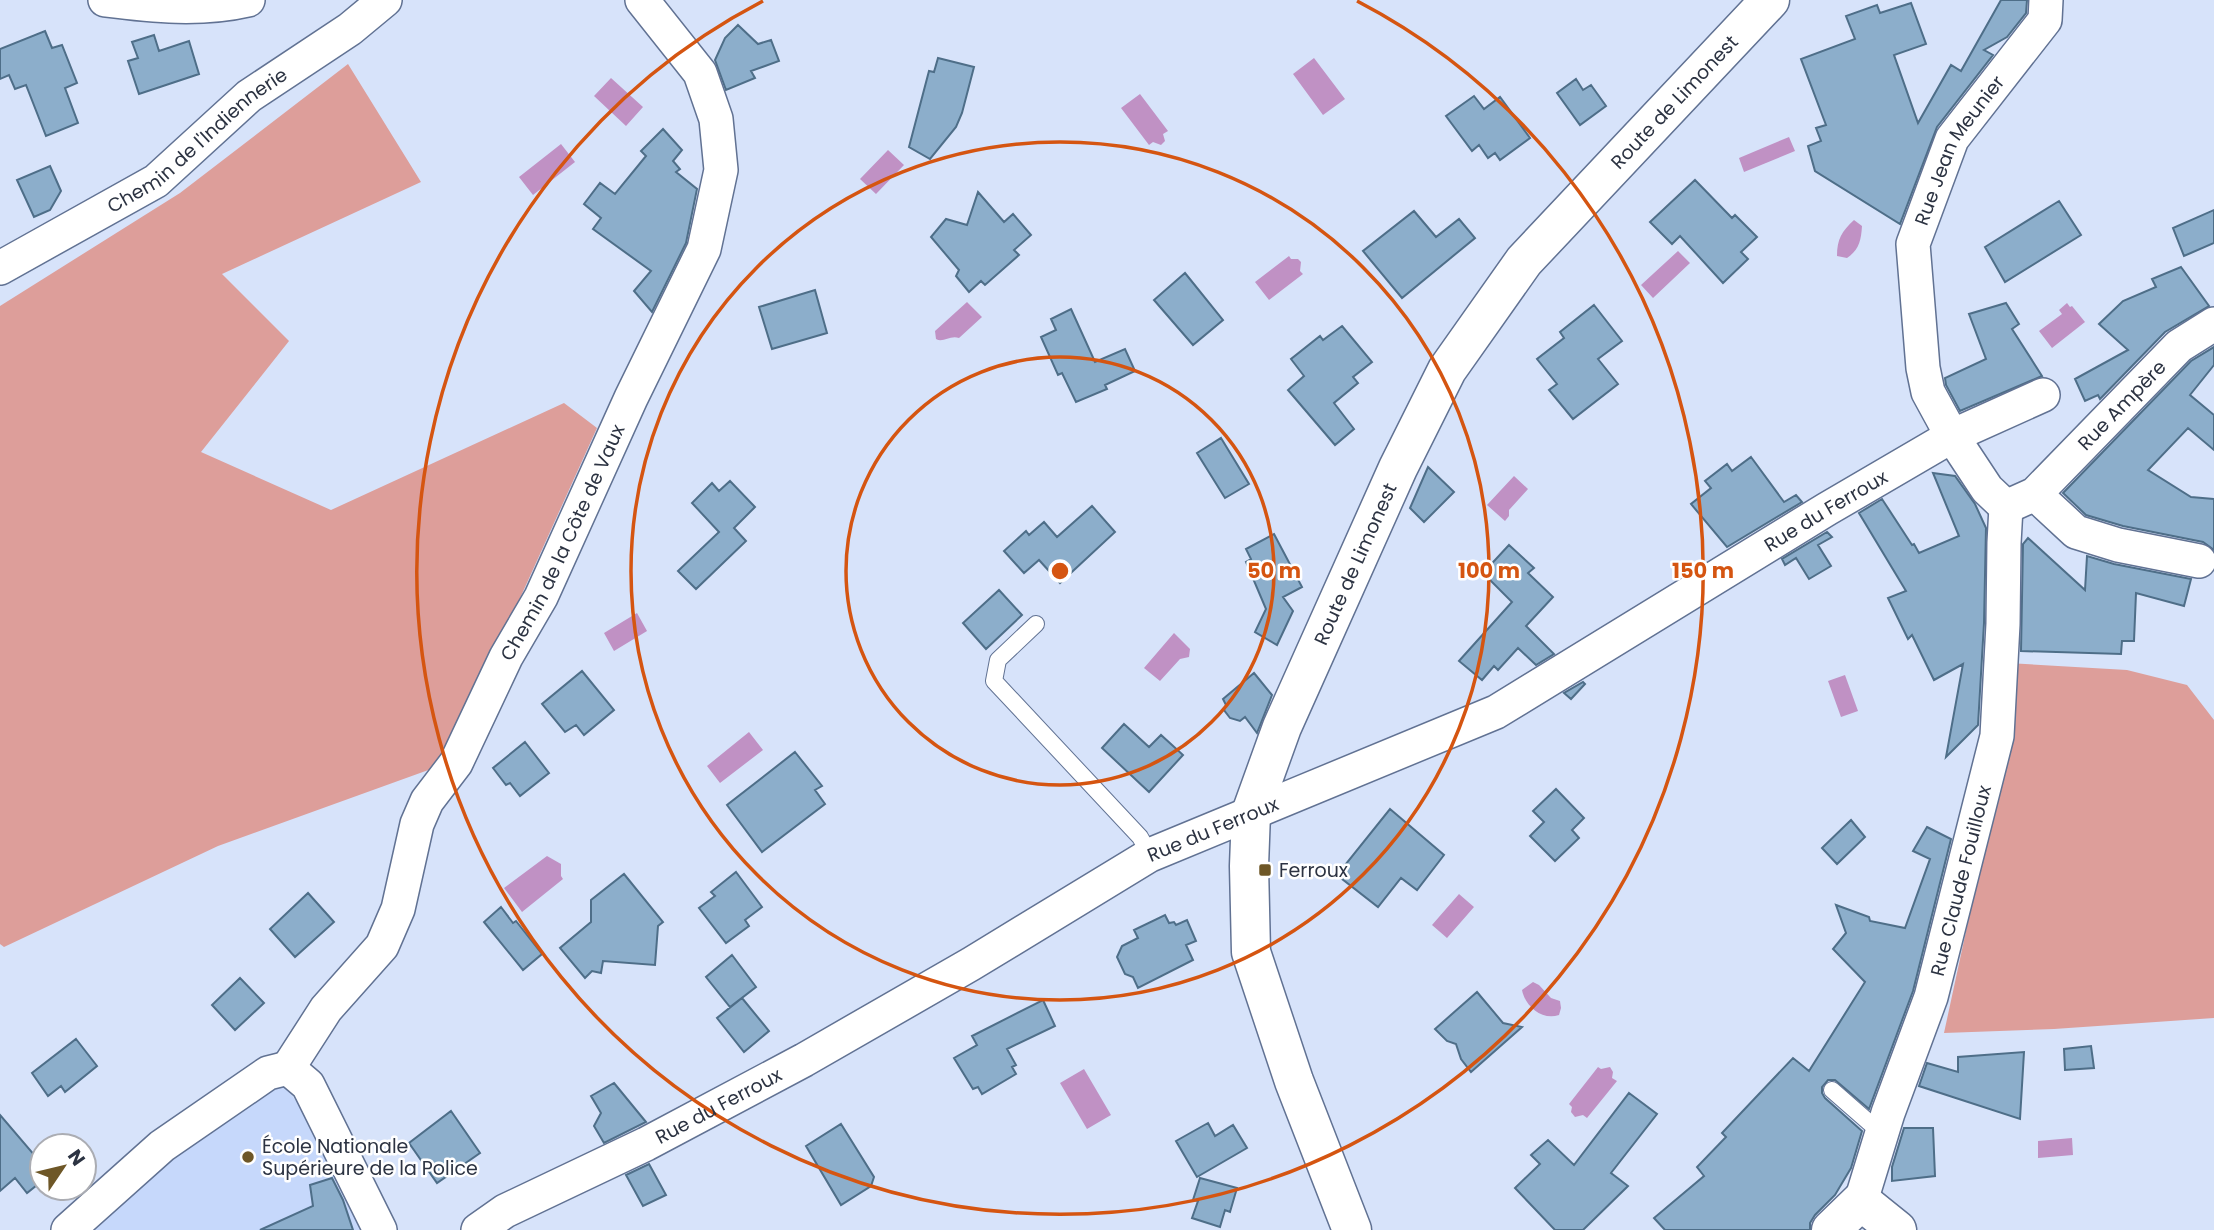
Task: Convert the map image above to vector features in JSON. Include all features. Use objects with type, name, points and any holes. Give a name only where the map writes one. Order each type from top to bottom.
[{"type":"street","points":[[104,0],[161,7],[248,0]]},
{"type":"street","name":"Chemin de l'Indiennerie","points":[[0,268],[156,181],[249,96],[350,29],[385,0]]},
{"type":"street","name":"Chemin de la Côte de Vaux","points":[[288,1068],[326,1009],[382,946],[398,909],[417,824],[427,801],[456,763],[506,657],[541,597],[631,398],[704,249],[721,170],[716,118],[700,73],[642,0]]},
{"type":"street","name":"Route de Limonest","points":[[1352,1230],[1294,1081],[1251,951],[1251,813],[1287,715],[1398,468],[1447,370],[1524,261],[1770,0]]},
{"type":"street","name":"Rue Jean Meunier","points":[[2046,0],[2045,20],[1952,139],[1913,244],[1923,368],[1928,392],[1952,436],[1987,489],[2021,500],[2076,532],[2118,545],[2199,561]]},
{"type":"street","name":"Rue Ampère","points":[[2021,500],[2179,346],[2214,324]]},
{"type":"street","name":"Rue du Ferroux","points":[[478,1230],[505,1211],[646,1144],[804,1060],[971,964],[1150,855],[1496,712],[1827,509],[1952,436],[2043,395]]},
{"type":"street","name":"Rue Claude Fouilloux","points":[[1831,1230],[1861,1201],[1883,1129],[1931,997],[1997,736],[2004,543],[2021,500]]},
{"type":"street","points":[[68,1230],[162,1146],[268,1073],[288,1068],[307,1086],[380,1230]]},
{"type":"street","points":[[1861,1201],[1897,1230]]},
{"type":"lane","points":[[1036,624],[998,660],[994,681],[1140,837],[1150,855]]},
{"type":"lane","points":[[1832,1090],[1872,1125],[1883,1129]]},
{"type":"shaded area","points":[[1314,58],[1345,99],[1323,115],[1293,74]]},
{"type":"shaded area","points":[[348,64],[421,182],[222,274],[289,341],[201,452],[331,510],[564,403],[597,428],[445,764],[218,846],[4,947],[0,944],[0,306],[180,193]]},
{"type":"shaded area","points":[[611,78],[643,107],[626,126],[594,96]]},
{"type":"shaded area","points":[[1140,94],[1168,131],[1163,134],[1165,141],[1161,145],[1153,142],[1149,145],[1121,108]]},
{"type":"shaded area","points":[[1789,137],[1795,151],[1744,172],[1739,158]]},
{"type":"shaded area","points":[[561,144],[575,162],[533,195],[519,177]]},
{"type":"shaded area","points":[[888,150],[904,165],[876,194],[860,179]]},
{"type":"shaded area","points":[[1854,220],[1862,226],[1859,245],[1847,258],[1837,256],[1841,236]]},
{"type":"shaded area","points":[[1678,251],[1690,263],[1653,298],[1641,285]]},
{"type":"shaded area","points":[[1289,256],[1301,262],[1300,271],[1303,274],[1269,300],[1255,282]]},
{"type":"shaded area","points":[[967,302],[982,317],[959,338],[936,339],[935,331]]},
{"type":"shaded area","points":[[2067,303],[2085,322],[2052,348],[2039,331],[2062,314],[2059,310]]},
{"type":"shaded area","points":[[1514,476],[1528,489],[1509,510],[1505,521],[1487,505]]},
{"type":"shaded area","points":[[637,613],[647,631],[614,651],[604,633]]},
{"type":"shaded area","points":[[1174,633],[1190,649],[1189,657],[1180,659],[1160,681],[1144,668]]},
{"type":"shaded area","points":[[2008,663],[2127,670],[2187,685],[2214,720],[2214,1018],[2054,1029],[1944,1033],[1994,802]]},
{"type":"shaded area","points":[[1845,675],[1858,711],[1841,717],[1828,681]]},
{"type":"shaded area","points":[[749,732],[763,750],[720,783],[707,766]]},
{"type":"shaded area","points":[[547,856],[561,864],[563,879],[522,912],[504,888]]},
{"type":"shaded area","points":[[1459,894],[1474,907],[1447,938],[1432,925]]},
{"type":"shaded area","points":[[1533,982],[1551,998],[1560,1001],[1559,1015],[1546,1016],[1531,1007],[1522,990]]},
{"type":"shaded area","points":[[1598,1067],[1610,1067],[1612,1078],[1617,1081],[1587,1118],[1583,1115],[1575,1117],[1569,1104]]},
{"type":"shaded area","points":[[1084,1069],[1111,1115],[1087,1129],[1060,1083]]},
{"type":"shaded area","name":"École Nationale Supérieure de la Police","points":[[284,1086],[301,1107],[368,1230],[93,1230],[167,1160],[261,1092]]},
{"type":"shaded area","points":[[2072,1138],[2073,1155],[2038,1158],[2038,1141]]},
{"type":"building","points":[[2001,0],[2027,0],[2026,13],[2007,37],[1984,50],[1993,55],[1937,127],[1900,224],[1815,171],[1808,146],[1821,141],[1816,128],[1826,125],[1801,59],[1855,39],[1846,16],[1877,5],[1880,13],[1911,3],[1926,44],[1894,55],[1918,123],[1951,65],[1961,71]]},
{"type":"building","points":[[738,25],[758,44],[771,40],[779,61],[751,71],[755,78],[726,90],[715,60],[725,38]]},
{"type":"building","points":[[45,31],[52,48],[62,45],[77,83],[65,88],[78,123],[46,136],[26,85],[15,89],[9,75],[0,79],[0,49]]},
{"type":"building","points":[[154,35],[159,51],[189,41],[199,74],[139,94],[128,61],[138,58],[132,42]]},
{"type":"building","points":[[938,58],[974,67],[956,127],[930,159],[909,147],[929,71],[934,72]]},
{"type":"building","points":[[1576,79],[1583,90],[1591,85],[1606,106],[1580,125],[1557,93]]},
{"type":"building","points":[[1474,96],[1484,109],[1500,97],[1530,138],[1500,160],[1495,153],[1488,158],[1479,145],[1472,151],[1446,116]]},
{"type":"building","points":[[663,129],[682,150],[673,161],[680,169],[676,172],[697,189],[686,243],[652,312],[634,291],[651,271],[593,229],[601,218],[584,204],[600,183],[615,194],[646,156],[641,151]]},
{"type":"building","points":[[50,166],[61,191],[50,210],[34,217],[17,180]]},
{"type":"building","points":[[1695,180],[1732,218],[1735,215],[1757,237],[1741,252],[1748,259],[1723,283],[1680,236],[1672,244],[1650,222]]},
{"type":"building","points":[[978,192],[1004,222],[1013,214],[1031,235],[1014,250],[1019,255],[985,285],[981,281],[969,292],[956,276],[959,270],[931,237],[946,219],[967,225]]},
{"type":"building","points":[[2059,201],[2081,235],[2005,282],[1985,247]]},
{"type":"building","points":[[2214,210],[2214,243],[2184,256],[2173,228]]},
{"type":"building","points":[[1414,211],[1436,237],[1459,219],[1475,238],[1402,298],[1363,251]]},
{"type":"building","points":[[2181,267],[2209,306],[2165,332],[2100,399],[2098,395],[2085,401],[2075,379],[2128,350],[2099,324],[2123,301],[2156,287],[2152,279]]},
{"type":"building","points":[[1185,273],[1223,320],[1193,345],[1154,300]]},
{"type":"building","points":[[815,290],[827,333],[772,349],[759,307]]},
{"type":"building","points":[[2006,303],[2019,324],[2012,329],[2042,376],[1960,411],[1945,378],[1986,359],[1969,314]]},
{"type":"building","points":[[1594,305],[1622,341],[1598,359],[1618,384],[1573,419],[1549,390],[1557,384],[1537,359],[1564,338],[1560,332]]},
{"type":"building","points":[[1071,309],[1095,362],[1125,349],[1135,371],[1105,385],[1107,389],[1076,402],[1062,373],[1058,375],[1041,337],[1056,330],[1051,319]]},
{"type":"building","points":[[1342,326],[1372,362],[1353,377],[1358,383],[1334,403],[1354,429],[1335,445],[1288,390],[1304,376],[1291,359],[1320,336],[1323,340]]},
{"type":"building","points":[[2214,347],[2214,365],[2190,395],[2214,415],[2214,450],[2188,428],[2148,470],[2191,497],[2214,499],[2214,550],[2203,542],[2123,526],[2086,515],[2063,493],[2191,361]]},
{"type":"building","points":[[1221,438],[1249,484],[1225,498],[1197,453]]},
{"type":"building","points":[[1751,457],[1784,502],[1796,495],[1802,502],[1727,547],[1691,504],[1711,488],[1705,481],[1727,464],[1732,471]]},
{"type":"building","points":[[1428,467],[1454,492],[1424,522],[1410,508]]},
{"type":"building","points":[[1933,473],[1955,476],[1975,504],[1986,528],[1978,725],[1946,757],[1963,664],[1934,680],[1912,635],[1908,639],[1888,598],[1906,591],[1859,513],[1882,499],[1919,553],[1959,536]]},
{"type":"building","points":[[730,481],[755,507],[734,528],[746,541],[696,589],[678,571],[719,532],[692,503],[712,483],[719,491]]},
{"type":"building","points":[[1092,506],[1115,532],[1060,583],[1039,560],[1024,573],[1004,551],[1026,531],[1029,535],[1044,522],[1057,537]]},
{"type":"building","points":[[1827,532],[1832,537],[1818,545],[1831,566],[1809,579],[1796,558],[1785,565],[1782,559]]},
{"type":"building","points":[[1274,534],[1302,587],[1283,597],[1293,611],[1277,645],[1255,632],[1266,609],[1246,562],[1251,559],[1246,549]]},
{"type":"building","points":[[2028,538],[2085,590],[2087,556],[2191,579],[2184,606],[2136,593],[2134,641],[2122,641],[2121,654],[2021,651],[2023,544]]},
{"type":"building","points":[[1509,545],[1534,568],[1528,573],[1553,597],[1526,626],[1554,654],[1536,665],[1518,648],[1498,670],[1494,666],[1482,680],[1459,661],[1512,602],[1483,573]]},
{"type":"building","points":[[999,590],[1022,615],[986,649],[963,623]]},
{"type":"building","points":[[582,671],[614,710],[584,735],[576,725],[565,732],[542,704]]},
{"type":"building","points":[[1254,673],[1272,695],[1257,733],[1245,717],[1240,721],[1230,718],[1224,710],[1226,705],[1223,699]]},
{"type":"building","points":[[1583,682],[1585,684],[1571,699],[1564,693]]},
{"type":"building","points":[[1124,724],[1149,747],[1161,735],[1183,755],[1149,792],[1102,748]]},
{"type":"building","points":[[525,742],[549,773],[520,796],[510,783],[506,785],[493,768]]},
{"type":"building","points":[[795,752],[822,786],[815,790],[825,804],[762,852],[727,805]]},
{"type":"building","points":[[1556,789],[1584,818],[1572,830],[1579,838],[1555,861],[1530,836],[1544,822],[1533,811]]},
{"type":"building","points":[[1390,809],[1444,855],[1417,890],[1401,878],[1378,907],[1337,875]]},
{"type":"building","points":[[1851,820],[1865,837],[1837,864],[1822,848]]},
{"type":"building","points":[[1927,827],[1951,839],[1913,991],[1869,1109],[1835,1080],[1828,1080],[1822,1087],[1825,1098],[1862,1131],[1851,1168],[1835,1195],[1815,1215],[1810,1223],[1810,1230],[1665,1230],[1654,1218],[1704,1176],[1697,1167],[1726,1137],[1722,1133],[1793,1058],[1809,1071],[1865,982],[1833,949],[1846,933],[1836,905],[1869,917],[1870,921],[1905,928],[1930,859],[1913,851]]},
{"type":"building","points":[[736,872],[762,907],[745,920],[749,926],[726,943],[699,908],[715,896],[711,892]]},
{"type":"building","points":[[624,874],[663,922],[658,926],[655,965],[603,961],[601,973],[592,971],[585,978],[560,948],[591,922],[591,900]]},
{"type":"building","points":[[308,893],[334,922],[295,957],[270,929]]},
{"type":"building","points":[[501,907],[513,923],[516,921],[542,954],[523,970],[484,922]]},
{"type":"building","points":[[1165,915],[1169,923],[1174,922],[1176,925],[1187,920],[1196,941],[1186,945],[1193,960],[1138,988],[1133,977],[1125,974],[1117,957],[1122,946],[1138,938],[1134,930]]},
{"type":"building","points":[[732,955],[756,987],[730,1007],[706,977]]},
{"type":"building","points":[[240,978],[264,1003],[235,1030],[212,1005]]},
{"type":"building","points":[[1477,992],[1503,1023],[1522,1027],[1471,1072],[1461,1059],[1456,1044],[1447,1041],[1435,1029]]},
{"type":"building","points":[[742,998],[769,1031],[744,1052],[717,1018]]},
{"type":"building","points":[[1043,1000],[1055,1026],[1007,1049],[1016,1065],[1012,1067],[1016,1074],[982,1094],[978,1087],[973,1089],[954,1058],[977,1045],[972,1036]]},
{"type":"building","points":[[76,1039],[97,1066],[65,1092],[61,1086],[48,1096],[32,1073]]},
{"type":"building","points":[[2091,1046],[2094,1068],[2065,1070],[2064,1049]]},
{"type":"building","points":[[2024,1052],[2020,1119],[1919,1086],[1927,1063],[1958,1072],[1958,1057]]},
{"type":"building","points":[[614,1083],[646,1122],[604,1143],[594,1126],[601,1113],[591,1096]]},
{"type":"building","points":[[1629,1093],[1657,1114],[1611,1173],[1628,1186],[1583,1230],[1555,1230],[1515,1188],[1540,1164],[1531,1155],[1548,1140],[1574,1165]]},
{"type":"building","points":[[451,1111],[480,1153],[437,1183],[409,1143]]},
{"type":"building","points":[[0,1115],[28,1148],[28,1192],[15,1178],[0,1191]]},
{"type":"building","points":[[1208,1123],[1215,1136],[1233,1125],[1247,1148],[1197,1177],[1176,1141]]},
{"type":"building","points":[[841,1124],[874,1177],[871,1186],[841,1205],[806,1146]]},
{"type":"building","points":[[1904,1128],[1933,1128],[1935,1176],[1892,1181],[1892,1167]]},
{"type":"building","points":[[649,1164],[666,1195],[643,1206],[626,1175]]},
{"type":"building","points":[[332,1178],[353,1230],[260,1230],[313,1206],[310,1185]]},
{"type":"building","points":[[1200,1178],[1237,1188],[1230,1212],[1225,1210],[1220,1227],[1192,1218],[1198,1201],[1193,1200]]},
{"type":"place","name":"Ferroux","points":[[1265,870]]},
{"type":"place","name":"École Nationale Supérieure de la Police","points":[[248,1157]]}]
